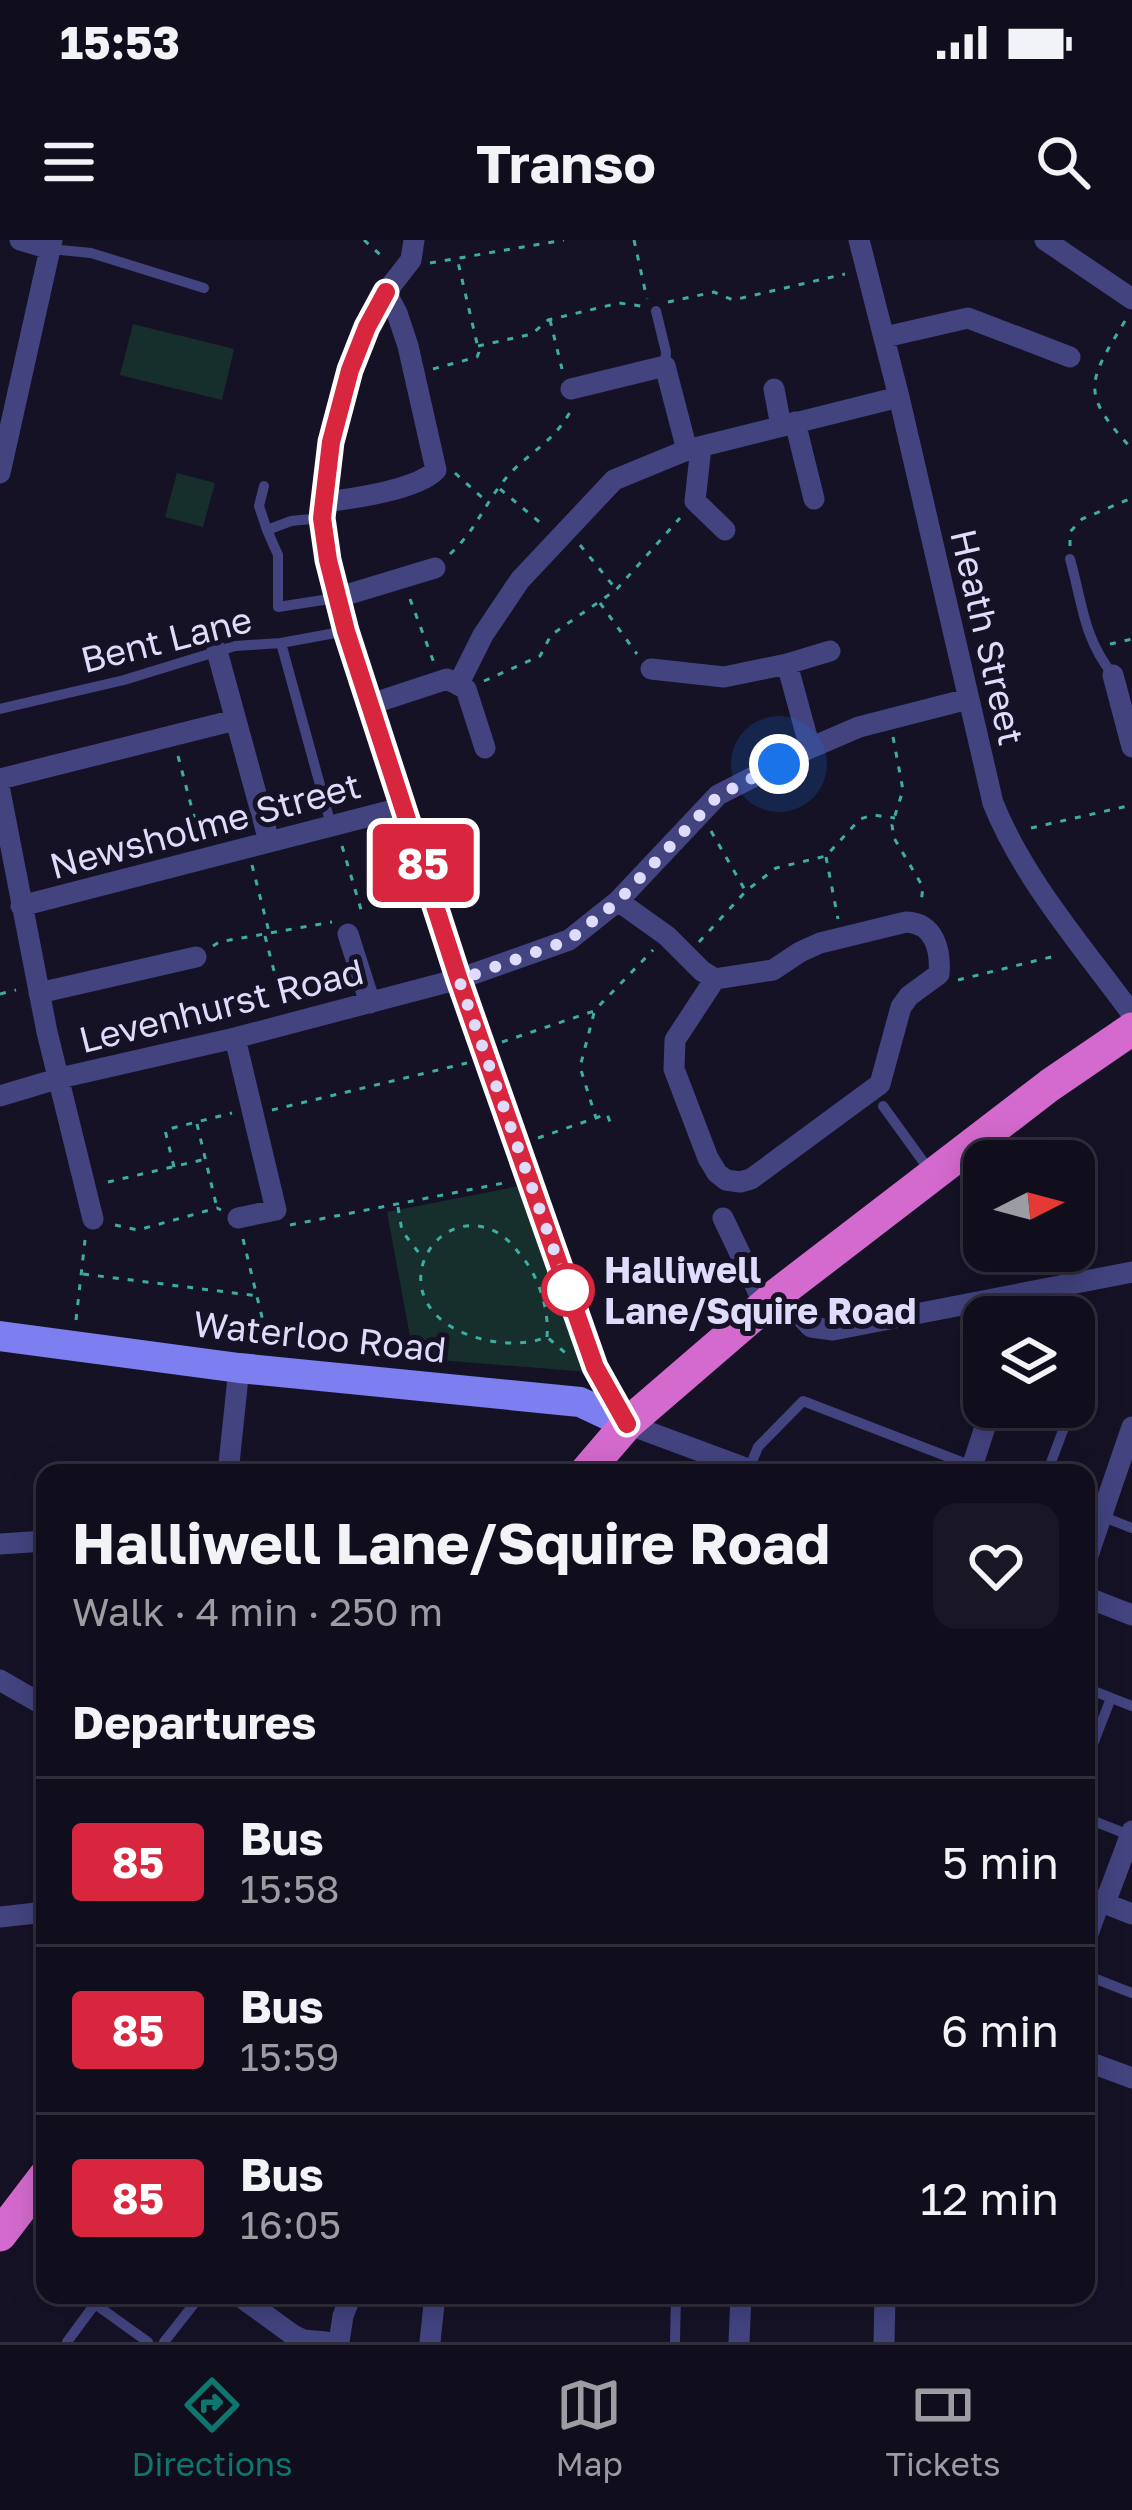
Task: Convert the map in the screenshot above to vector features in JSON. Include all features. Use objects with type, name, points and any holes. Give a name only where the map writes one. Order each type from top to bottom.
[{"type":"highway","points":[[593,1464],[627,1424],[772,1299],[1050,1085],[1132,1029]]},
{"type":"highway","points":[[0,2235],[36,2188]]},
{"type":"main road","name":"Waterloo Road","points":[[0,1336],[274,1372],[580,1402],[627,1424]]},
{"type":"street","points":[[0,473],[11,374],[51,244],[20,240]]},
{"type":"street","name":"Heath Street","points":[[859,240],[993,803],[1006,834],[1132,1014]]},
{"type":"street","points":[[1045,240],[1132,299]]},
{"type":"street","points":[[408,257],[367,327],[331,442],[323,510],[336,598],[459,980],[595,1367],[627,1424],[735,1464]]},
{"type":"street","points":[[323,510],[422,481],[436,470],[398,313],[386,292]]},
{"type":"street","points":[[885,337],[968,318],[1070,357]]},
{"type":"street","points":[[572,389],[665,366],[694,448],[695,501],[725,530]]},
{"type":"street","points":[[774,389],[814,499]]},
{"type":"street","points":[[371,704],[455,685],[520,580],[614,480],[694,448],[899,398]]},
{"type":"street","points":[[336,598],[435,568]]},
{"type":"street","points":[[217,651],[258,844]]},
{"type":"street","points":[[651,669],[724,677],[830,651]]},
{"type":"street","points":[[787,664],[810,748]]},
{"type":"street","points":[[1113,675],[1132,747]]},
{"type":"street","points":[[455,685],[485,748]]},
{"type":"street","name":"Levenhurst Road","points":[[0,1096],[459,980],[569,940],[618,901],[718,796],[810,748],[890,717],[968,699]]},
{"type":"street","points":[[0,779],[235,720]]},
{"type":"street","points":[[0,791],[39,992],[93,1219]]},
{"type":"street","name":"Newsholme Street","points":[[21,906],[405,807]]},
{"type":"street","points":[[618,901],[716,979],[772,970],[800,952],[906,922],[920,922],[935,940],[940,961],[939,974],[901,1007],[884,1075],[873,1091],[752,1179],[740,1182],[726,1180],[708,1158],[674,1069],[675,1040],[716,979]]},
{"type":"street","points":[[346,927],[370,1003]]},
{"type":"street","points":[[39,992],[196,957]]},
{"type":"street","points":[[228,1213],[276,1210],[235,1038]]},
{"type":"street","points":[[723,1219],[772,1299],[811,1327],[833,1330],[1132,1272]]},
{"type":"street","points":[[229,1464],[239,1368]]},
{"type":"street","points":[[1095,1511],[1132,1427]]},
{"type":"street","points":[[979,1464],[985,1428]]},
{"type":"street","points":[[0,1544],[36,1542]]},
{"type":"street","points":[[1095,1601],[1132,1615]]},
{"type":"street","points":[[0,1680],[36,1701]]},
{"type":"street","points":[[1131,1834],[1096,1899],[1132,1914]]},
{"type":"street","points":[[0,1917],[36,1913]]},
{"type":"street","points":[[1095,2064],[1132,2078]]},
{"type":"street","points":[[252,2304],[293,2335],[326,2342]]},
{"type":"street","points":[[339,2342],[348,2304]]},
{"type":"street","points":[[430,2342],[434,2304]]},
{"type":"street","points":[[739,2342],[741,2304]]},
{"type":"street","points":[[884,2342],[885,2304]]},
{"type":"lane","points":[[51,244],[204,288]]},
{"type":"lane","points":[[655,308],[665,366]]},
{"type":"lane","points":[[264,486],[259,506],[278,555],[278,607],[336,598]]},
{"type":"lane","points":[[266,530],[323,510]]},
{"type":"lane","points":[[1070,559],[1085,629],[1113,675]]},
{"type":"lane","name":"Bent Lane","points":[[0,709],[124,680],[236,646],[346,631]]},
{"type":"lane","points":[[281,643],[333,824]]},
{"type":"lane","points":[[883,1106],[933,1175]]},
{"type":"lane","points":[[755,1464],[758,1447],[803,1401],[960,1464]]},
{"type":"lane","points":[[1051,1464],[1064,1428]]},
{"type":"lane","points":[[1095,1513],[1132,1528]]},
{"type":"lane","points":[[1095,1691],[1132,1706]]},
{"type":"lane","points":[[1095,1739],[1111,1697]]},
{"type":"lane","points":[[1095,1821],[1131,1834]]},
{"type":"lane","points":[[1095,1979],[1132,1993]]},
{"type":"lane","points":[[67,2342],[95,2304],[148,2342]]},
{"type":"lane","points":[[164,2342],[194,2304]]},
{"type":"lane","points":[[675,2342],[676,2304]]},
{"type":"path","points":[[364,240],[429,263],[564,240]]},
{"type":"path","points":[[478,346],[532,334],[550,320],[619,303],[649,306],[634,240]]},
{"type":"path","points":[[414,374],[477,358],[457,258]]},
{"type":"path","points":[[655,308],[714,292],[733,300],[867,269]]},
{"type":"path","points":[[1132,309],[1094,379],[1096,405],[1132,449]]},
{"type":"path","points":[[435,568],[469,536],[504,480],[558,433],[570,411],[572,389],[564,379],[550,320]]},
{"type":"path","points":[[436,470],[455,473],[489,504]]},
{"type":"path","points":[[499,488],[561,537],[584,547],[616,590]]},
{"type":"path","points":[[1070,559],[1070,532],[1082,519],[1132,498]]},
{"type":"path","points":[[403,578],[455,685],[540,656],[551,635],[616,590],[695,501]]},
{"type":"path","points":[[599,602],[651,669]]},
{"type":"path","points":[[1094,648],[1132,639]]},
{"type":"path","points":[[890,717],[903,790],[894,838],[923,886],[920,922]]},
{"type":"path","points":[[173,737],[205,858]]},
{"type":"path","points":[[1006,834],[1132,805]]},
{"type":"path","points":[[700,814],[746,891]]},
{"type":"path","points":[[687,955],[746,891],[776,868],[826,856],[860,819],[873,815],[895,818]]},
{"type":"path","points":[[196,957],[219,942],[346,927],[363,916],[333,824]]},
{"type":"path","points":[[258,844],[267,934],[287,1024]]},
{"type":"path","points":[[826,856],[842,937]]},
{"type":"path","points":[[174,1167],[165,1130],[485,1053],[594,1011],[667,936]]},
{"type":"path","points":[[939,974],[960,981],[1082,946]]},
{"type":"path","points":[[594,1011],[580,1067],[596,1118]]},
{"type":"path","points":[[517,1145],[608,1114],[610,1122]]},
{"type":"path","points":[[197,1122],[206,1159],[258,1296],[274,1372]]},
{"type":"path","points":[[86,1187],[206,1159]]},
{"type":"path","points":[[276,1210],[291,1226],[529,1178]]},
{"type":"path","points":[[397,1205],[402,1231],[423,1258]]},
{"type":"path","points":[[73,1346],[85,1238],[93,1219],[137,1230],[228,1213]]},
{"type":"path","points":[[547,1337],[529,1342],[490,1340],[444,1322],[427,1304],[420,1271],[423,1258],[438,1239],[455,1230],[485,1228],[500,1234],[535,1274],[547,1337],[586,1370],[595,1367]]},
{"type":"path","points":[[81,1274],[258,1296]]},
{"type":"green space","points":[[133,324],[234,349],[222,400],[120,375]]},
{"type":"green space","points":[[177,473],[215,483],[203,527],[165,517]]},
{"type":"green space","points":[[525,1185],[589,1372],[414,1358],[387,1212]]},
{"type":"bus line","name":"85","points":[[386,292],[350,370],[331,442],[322,528],[336,598],[459,980],[595,1367],[627,1424]]},
{"type":"place","name":"Halliwell Lane/Squire Road","points":[[568,1290]]},
{"type":"route","points":[[568,1290],[459,980],[569,940],[618,901],[718,796],[779,764]]}]
